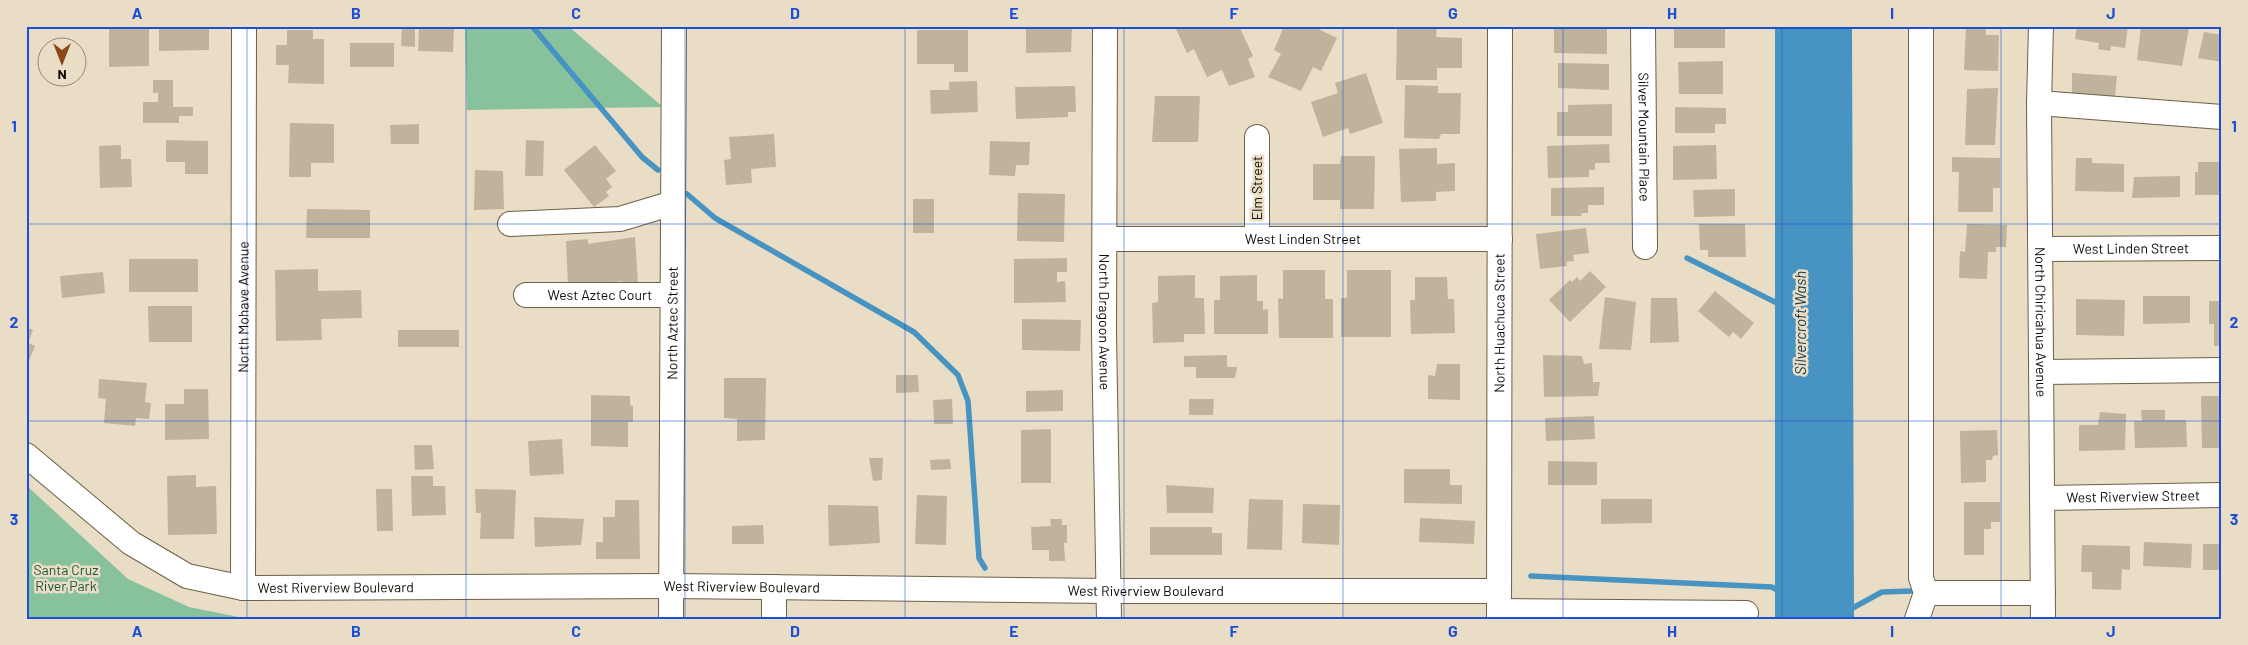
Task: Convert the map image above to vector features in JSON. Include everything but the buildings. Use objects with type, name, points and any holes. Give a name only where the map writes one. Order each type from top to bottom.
[{"type":"street","name":"North Mohave Avenue","points":[[243,588],[244,26]]},
{"type":"street","name":"North Aztec Street","points":[[671,619],[674,26]]},
{"type":"street","name":"North Dragoon Avenue","points":[[1105,26],[1104,239],[1109,619]]},
{"type":"street","name":"North Huachuca Street","points":[[1499,607],[1500,26]]},
{"type":"street","name":"Silver Mountain Place","points":[[1643,26],[1644,247]]},
{"type":"street","points":[[1917,619],[1926,593],[1921,578],[1921,26]]},
{"type":"street","name":"North Chiricahua Avenue","points":[[2041,26],[2039,103],[2044,498],[2043,619]]},
{"type":"street","points":[[2039,103],[2222,117]]},
{"type":"street","name":"Elm Street","points":[[1257,137],[1257,239]]},
{"type":"street","points":[[510,224],[620,219],[673,203]]},
{"type":"street","name":"West Linden Street","points":[[1104,239],[1500,240]]},
{"type":"street","name":"West Linden Street","points":[[2041,249],[2222,248]]},
{"type":"street","name":"West Aztec Court","points":[[526,295],[672,295]]},
{"type":"street","points":[[2042,372],[2222,370]]},
{"type":"street","name":"West Riverview Boulevard","points":[[26,455],[131,543],[187,576],[243,588],[671,586],[1108,591],[1499,607],[1746,613]]},
{"type":"street","name":"West Riverview Street","points":[[2044,498],[2222,495]]},
{"type":"street","points":[[774,587],[774,619]]},
{"type":"street","points":[[1926,593],[2043,593]]},
{"type":"green space","points":[[465,26],[568,26],[663,107],[467,110]]},
{"type":"green space","name":"Santa Cruz River Park","points":[[26,485],[128,579],[189,607],[249,619],[26,619]]},
{"type":"water","name":"Silvercroft Wash","points":[[1775,26],[1852,26],[1854,619],[1775,619]]},
{"type":"waterway","points":[[532,26],[642,157],[658,170]]},
{"type":"waterway","points":[[687,194],[715,218],[914,332],[958,375],[968,401],[979,558],[985,568]]},
{"type":"waterway","points":[[1687,258],[1781,305]]},
{"type":"waterway","points":[[1531,576],[1772,587],[1781,593]]},
{"type":"waterway","points":[[1849,610],[1882,592],[1912,591]]}]
